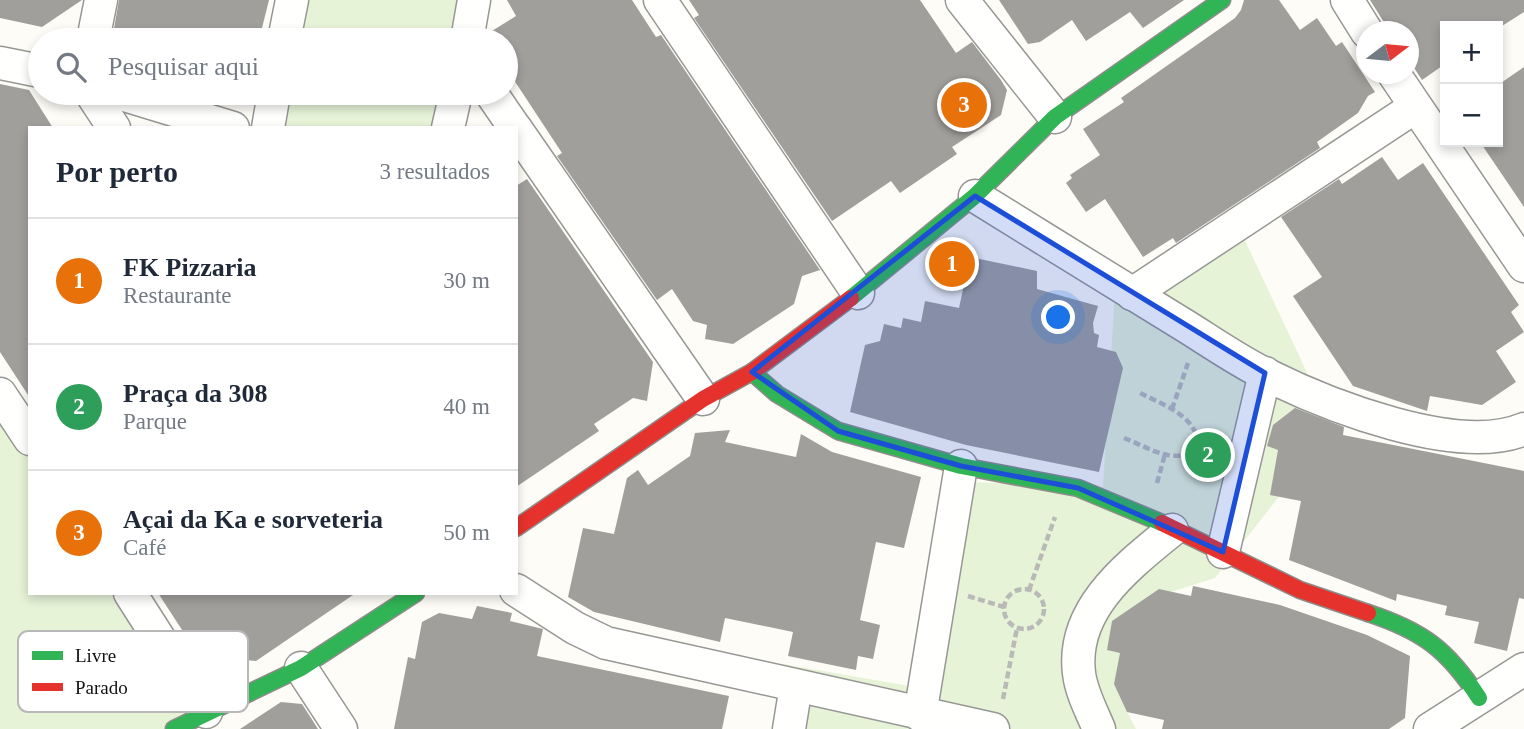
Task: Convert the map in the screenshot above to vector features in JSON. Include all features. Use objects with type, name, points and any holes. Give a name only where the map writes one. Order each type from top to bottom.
[{"type":"street","points":[[95,28],[101,0]]},
{"type":"street","points":[[286,28],[292,0]]},
{"type":"street","points":[[469,28],[474,0]]},
{"type":"street","points":[[660,0],[858,293]]},
{"type":"street","points":[[962,0],[1055,117]]},
{"type":"street","points":[[518,526],[704,399],[752,372],[858,293],[975,196],[1055,117],[1222,0]]},
{"type":"street","points":[[1347,0],[1360,21]]},
{"type":"street","points":[[0,63],[28,69]]},
{"type":"street","points":[[1400,84],[1524,266]]},
{"type":"street","points":[[99,105],[113,126]]},
{"type":"street","points":[[157,105],[226,126]]},
{"type":"street","points":[[268,126],[272,105]]},
{"type":"street","points":[[448,126],[453,105]]},
{"type":"street","points":[[500,105],[515,126]]},
{"type":"street","points":[[1132,294],[1415,107]]},
{"type":"street","points":[[518,131],[704,399]]},
{"type":"street","points":[[975,196],[1265,373],[1379,419],[1431,432],[1464,438],[1494,438],[1524,429]]},
{"type":"street","points":[[752,372],[776,394],[838,431],[961,466],[1078,488],[1127,506],[1300,590],[1375,615],[1431,642],[1458,665],[1479,698]]},
{"type":"street","points":[[1223,552],[1265,373]]},
{"type":"street","points":[[0,394],[28,436]]},
{"type":"street","points":[[920,715],[961,466]]},
{"type":"street","points":[[1099,729],[1079,673],[1079,647],[1090,617],[1101,596],[1122,570],[1172,530]]},
{"type":"street","points":[[518,591],[575,628],[606,643],[920,715],[997,718]]},
{"type":"street","points":[[131,595],[154,631]]},
{"type":"street","points":[[248,693],[301,668],[413,595]]},
{"type":"street","points":[[301,668],[341,729]]},
{"type":"street","points":[[1430,729],[1524,670]]},
{"type":"street","points":[[789,729],[796,686]]},
{"type":"street","points":[[174,729],[206,712]]},
{"type":"path","points":[[1172,409],[1192,354]]},
{"type":"path","points":[[1124,438],[1177,458],[1188,455],[1199,447],[1198,434],[1191,424],[1172,409],[1138,392]]},
{"type":"path","points":[[1154,491],[1165,454]]},
{"type":"path","points":[[1029,590],[1059,506]]},
{"type":"path","points":[[1029,590],[1040,597],[1044,615],[1036,626],[1017,628],[1007,620],[1004,607],[1016,591],[1029,590]]},
{"type":"path","points":[[968,596],[1004,607]]},
{"type":"path","points":[[997,718],[1017,628]]},
{"type":"highlighted area","points":[[975,196],[1265,373],[1223,552],[1078,488],[961,466],[838,431],[752,372]]},
{"type":"green space","points":[[307,0],[470,0],[466,28],[301,28]]},
{"type":"green space","points":[[285,105],[442,105],[433,126],[285,126],[282,119]]},
{"type":"green space","points":[[1234,217],[1333,428],[1215,578],[1145,600],[1124,649],[1121,664],[1122,694],[1136,729],[773,729],[783,664],[909,686],[943,481],[1103,487],[1115,292]]},
{"type":"green space","points":[[0,394],[28,436],[28,595],[131,595],[154,631],[18,631],[18,712],[206,712],[174,729],[0,729]]},
{"type":"building","points":[[0,0],[82,0],[42,27],[0,18]]},
{"type":"building","points":[[119,0],[269,0],[262,28],[114,28]]},
{"type":"building","points":[[507,0],[632,0],[656,37],[661,35],[820,270],[802,276],[794,304],[733,344],[705,339],[707,325],[693,321],[672,289],[657,300],[557,156],[562,153],[518,86],[518,28],[497,28],[516,16]]},
{"type":"building","points":[[689,0],[920,0],[956,53],[972,42],[1001,80],[1007,90],[1001,115],[952,147],[957,154],[900,193],[891,181],[832,221],[694,18],[699,15]]},
{"type":"building","points":[[999,0],[1184,0],[1143,28],[1130,12],[1086,41],[1072,20],[1040,42],[1028,44]]},
{"type":"building","points":[[1244,0],[1279,0],[1300,30],[1317,18],[1336,46],[1342,42],[1356,63],[1356,84],[1370,84],[1375,92],[1368,96],[1358,113],[1317,142],[1320,148],[1176,243],[1173,238],[1143,257],[1105,199],[1086,212],[1066,183],[1072,178],[1070,175],[1100,155],[1083,129],[1124,102],[1121,98],[1235,18]]},
{"type":"building","points":[[1370,0],[1524,0],[1524,12],[1503,25],[1503,21],[1440,21],[1440,67],[1422,80],[1419,75],[1419,21],[1383,21]]},
{"type":"building","points":[[1524,67],[1524,207],[1483,147],[1503,147],[1503,82]]},
{"type":"building","points":[[0,84],[28,90],[28,105],[38,105],[52,126],[28,126],[28,395],[0,352]]},
{"type":"building","points":[[1382,157],[1398,180],[1423,163],[1519,305],[1511,312],[1524,332],[1496,351],[1516,382],[1482,405],[1430,396],[1427,411],[1353,386],[1293,296],[1322,277],[1281,217],[1339,179],[1342,184]]},
{"type":"building","points":[[527,179],[653,362],[647,401],[633,398],[594,424],[599,431],[518,486],[518,185]]},
{"type":"building","points":[[970,257],[1037,271],[1037,289],[1098,306],[1093,323],[1094,333],[1099,335],[1097,347],[1116,352],[1123,368],[1099,472],[966,445],[850,412],[865,345],[880,341],[884,324],[901,328],[903,318],[921,322],[925,301],[959,308]]},
{"type":"building","points":[[1295,408],[1344,427],[1343,435],[1524,471],[1524,599],[1519,598],[1507,651],[1474,643],[1479,622],[1445,615],[1447,606],[1397,594],[1396,601],[1289,560],[1301,501],[1270,495],[1278,450],[1267,446],[1273,425]]},
{"type":"building","points":[[730,430],[725,442],[796,457],[801,434],[832,452],[921,477],[904,548],[876,542],[860,620],[880,625],[873,659],[858,656],[856,670],[788,656],[793,632],[725,618],[720,642],[594,612],[568,597],[583,528],[614,534],[627,478],[638,470],[648,485],[690,456],[695,433]]},
{"type":"building","points":[[1193,586],[1280,605],[1367,635],[1410,656],[1405,718],[1389,729],[1162,729],[1164,720],[1127,712],[1114,684],[1120,653],[1107,650],[1112,621],[1159,589],[1191,596]]},
{"type":"building","points":[[159,595],[353,595],[256,661],[248,660],[248,631],[183,631]]},
{"type":"building","points":[[477,606],[512,613],[510,621],[543,629],[537,656],[729,696],[722,729],[394,729],[408,657],[415,659],[422,622],[439,613],[472,619]]},
{"type":"building","points":[[281,702],[302,704],[318,729],[240,729]]},
{"type":"traffic: fast","points":[[851,298],[975,196],[1055,117],[1222,0]]},
{"type":"traffic: fast","points":[[752,372],[777,394],[838,431],[961,466],[1078,488],[1162,523]]},
{"type":"traffic: fast","points":[[248,693],[301,668],[413,595]]},
{"type":"traffic: fast","points":[[1368,613],[1404,627],[1432,644],[1456,667],[1479,698]]},
{"type":"traffic: fast","points":[[174,729],[209,712]]},
{"type":"traffic: jam","points":[[518,527],[703,399],[752,372],[851,298]]},
{"type":"traffic: jam","points":[[1162,523],[1300,590],[1368,613]]},
{"type":"place","name":"Açai da Ka e sorveteria","points":[[964,105]]},
{"type":"place","name":"FK Pizzaria","points":[[952,264]]},
{"type":"place","name":"Praça da 308","points":[[1208,455]]}]
